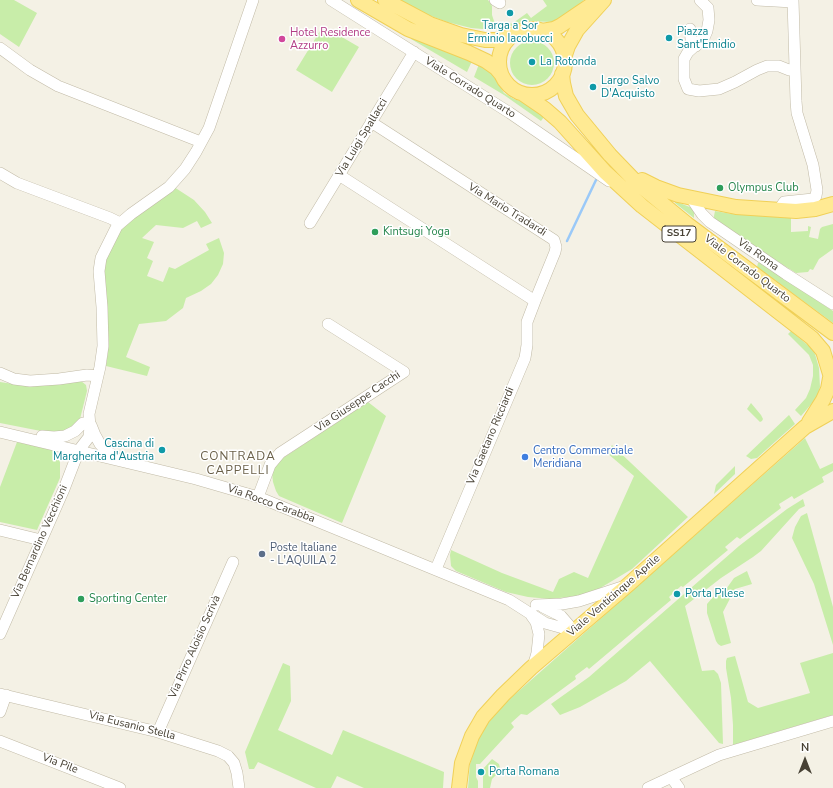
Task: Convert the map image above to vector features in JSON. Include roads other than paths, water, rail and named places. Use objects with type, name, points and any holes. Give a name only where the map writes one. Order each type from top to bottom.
[{"type":"main road","name":"Viale Corrado Quarto","points":[[358,0],[408,29],[486,61],[496,68],[501,74]]},
{"type":"main road","points":[[385,0],[420,20],[455,33],[485,40],[496,40],[512,36],[524,30],[531,29],[542,31],[556,40],[562,49],[564,58]]},
{"type":"main road","points":[[542,31],[554,29],[560,26],[586,9],[595,0]]},
{"type":"main road","points":[[564,58],[575,33],[604,0]]},
{"type":"main road","points":[[501,74],[499,64],[500,53],[504,44],[512,36]]},
{"type":"main road","name":"SS17","points":[[562,74],[564,58]]},
{"type":"main road","name":"SS17","points":[[501,74],[511,88],[523,94]]},
{"type":"main road","name":"Viale Corrado Quarto","points":[[562,74],[564,89],[571,106],[593,135],[620,166],[681,220],[833,333]]},
{"type":"main road","points":[[523,94],[534,95],[548,91],[557,84],[562,74]]},
{"type":"main road","name":"Viale Corrado Quarto","points":[[523,94],[545,109],[560,122],[604,172],[628,193],[812,338],[823,351],[832,377]]},
{"type":"main road","points":[[620,166],[635,177],[656,187],[691,198],[736,207],[781,211],[812,210],[833,204]]},
{"type":"main road","name":"Viale Venticinque Aprile","points":[[805,427],[823,400],[832,377]]},
{"type":"main road","name":"Viale Venticinque Aprile","points":[[459,788],[462,763],[468,745],[477,726],[496,702],[533,667],[629,584],[805,427],[820,417],[833,411]]},
{"type":"street","points":[[0,173],[17,183],[120,223],[172,184],[188,165],[209,128],[251,0]]},
{"type":"street","name":"Viale Corrado Quarto","points":[[331,0],[510,113],[594,172],[628,193]]},
{"type":"street","points":[[700,0],[708,8],[709,20],[704,38],[686,55],[684,61],[684,79],[688,88],[699,91],[719,88],[735,82],[767,66],[779,66],[789,70],[795,70]]},
{"type":"street","points":[[757,0],[789,1],[797,113],[813,165],[817,192],[816,197],[813,199],[785,202],[782,205],[781,211]]},
{"type":"street","points":[[687,33],[696,46]]},
{"type":"street","points":[[0,48],[38,75],[58,86],[201,142]]},
{"type":"street","name":"Via Luigi Spallacci","points":[[310,223],[414,52]]},
{"type":"street","name":"Via Mario Tradardi","points":[[371,122],[554,240],[556,252],[535,301]]},
{"type":"street","points":[[339,175],[535,301]]},
{"type":"street","name":"Via Roma","points":[[691,198],[702,214],[710,222],[833,304]]},
{"type":"street","name":"Via Bernardino Vecchioni","points":[[0,634],[67,483],[79,450],[86,443],[89,437],[88,420],[98,376],[103,340],[100,264],[113,233],[120,223]]},
{"type":"street","name":"Via Gaetano Ricciardi","points":[[436,569],[525,358],[527,345],[527,322],[535,301]]},
{"type":"street","name":"Via Giuseppe Cacchi","points":[[258,496],[270,465],[280,453],[404,372],[328,324]]},
{"type":"street","points":[[0,373],[14,379],[30,381],[59,380],[87,375],[98,376]]},
{"type":"street","points":[[18,436],[63,436],[75,431],[88,420],[100,444],[120,460]]},
{"type":"street","name":"Via Rocco Carabba","points":[[0,432],[120,460],[258,496],[509,600],[533,609],[546,608],[559,615],[574,631]]},
{"type":"street","points":[[0,530],[41,540]]},
{"type":"street","name":"Via Pirro Aloisio Scrivà","points":[[158,732],[233,562]]},
{"type":"street","points":[[533,667],[537,653],[538,634],[533,609],[579,601],[629,584]]},
{"type":"street","points":[[0,712],[2,694]]},
{"type":"street","name":"Via Eusanio Stella","points":[[2,694],[158,732],[200,744],[218,751],[228,756],[232,761],[236,769],[239,788]]},
{"type":"street","points":[[648,788],[724,753],[833,721]]},
{"type":"street","name":"Via Pile","points":[[0,741],[120,788]]},
{"type":"street","points":[[671,777],[679,788]]},
{"type":"waterway","points":[[567,241],[596,180]]},
{"type":"place","name":"Targa a Sor Erminio Iacobucci","points":[[510,13]]},
{"type":"place","name":"Piazza Sant'Emidio","points":[[669,38]]},
{"type":"place","name":"Hotel Residence Azzurro","points":[[282,39]]},
{"type":"place","name":"La Rotonda","points":[[532,62]]},
{"type":"place","name":"Largo Salvo D'Acquisto","points":[[593,87]]},
{"type":"place","name":"Olympus Club","points":[[720,188]]},
{"type":"place","name":"Kintsugi Yoga","points":[[375,232]]},
{"type":"place","name":"Cascina di Margherita d'Austria","points":[[162,450]]},
{"type":"place","name":"Centro Commerciale Meridiana","points":[[525,457]]},
{"type":"place","name":"Poste Italiane - L'AQUILA 2","points":[[262,554]]},
{"type":"place","name":"Porta Pilese","points":[[677,594]]},
{"type":"place","name":"Sporting Center","points":[[81,599]]},
{"type":"place","name":"Porta Romana","points":[[481,772]]},
{"type":"district","name":"CONTRADA CAPPELLI","points":[[238,464]]}]
